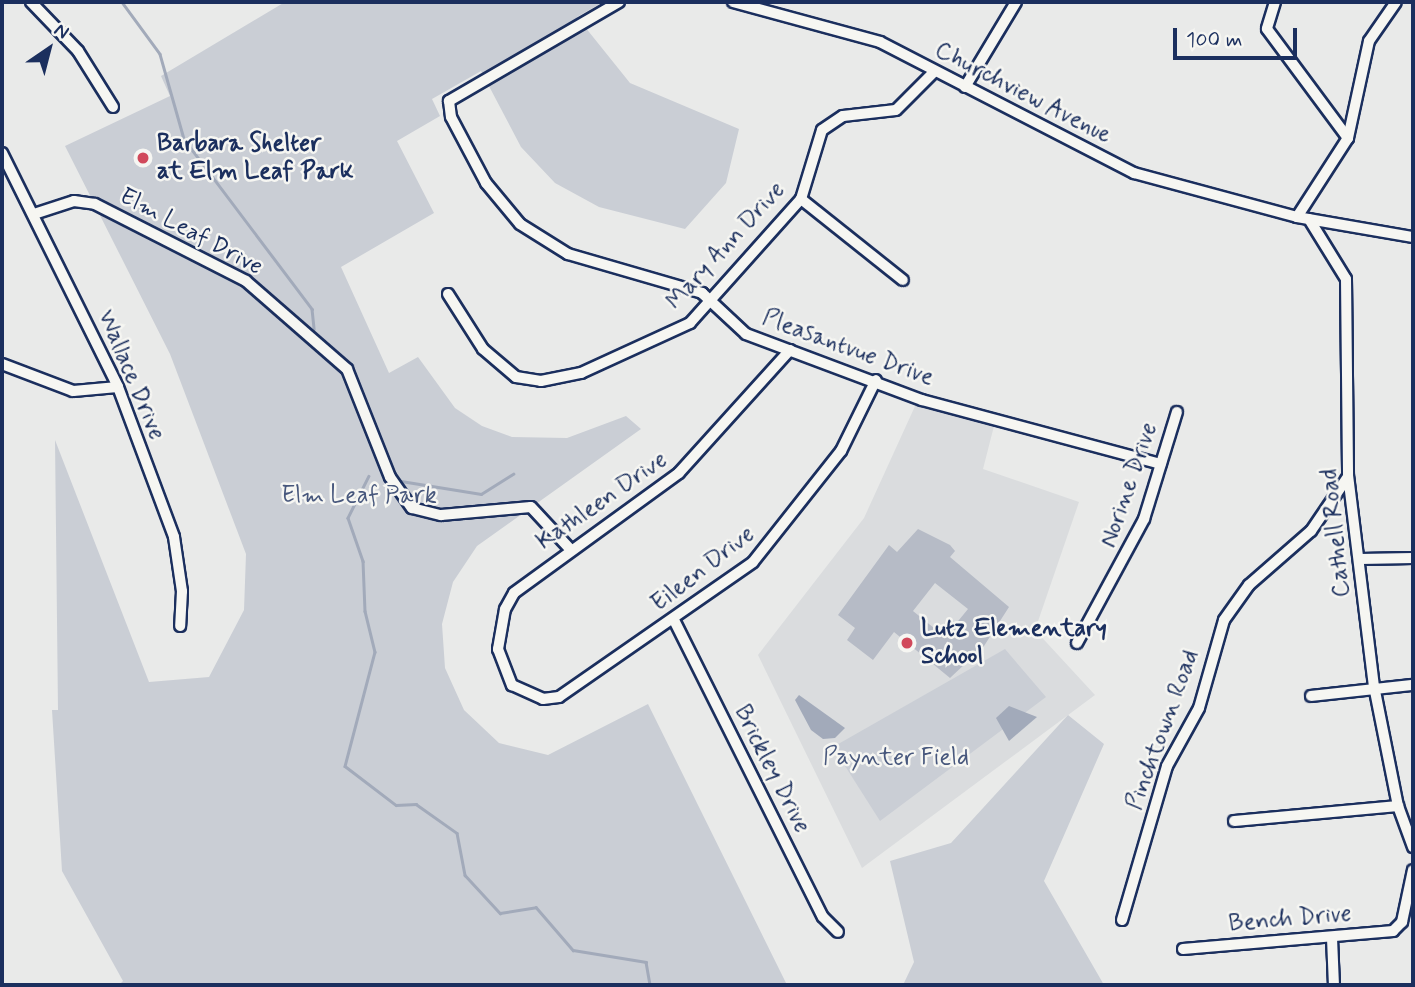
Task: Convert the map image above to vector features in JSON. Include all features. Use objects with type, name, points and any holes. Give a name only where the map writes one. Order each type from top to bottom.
[{"type":"street","points":[[31,2],[79,51],[113,107]]},
{"type":"street","points":[[619,2],[449,101],[451,117],[486,183],[540,241],[602,266],[712,299]]},
{"type":"street","name":"Churchview Avenue","points":[[733,2],[854,32],[1134,173],[1297,217],[1413,237]]},
{"type":"street","points":[[965,87],[1016,2]]},
{"type":"street","points":[[1275,2],[1267,29],[1348,138]]},
{"type":"street","points":[[1297,217],[1348,138],[1369,41],[1396,2]]},
{"type":"street","name":"Mary Ann Drive","points":[[448,294],[499,365],[516,377],[541,381],[581,373],[690,323],[802,199],[816,139],[831,121],[896,110],[934,72]]},
{"type":"street","name":"Wallace Drive","points":[[2,153],[118,387],[174,537],[183,591],[180,626]]},
{"type":"street","points":[[802,199],[903,280]]},
{"type":"street","name":"Elm Leaf Drive","points":[[34,214],[75,201],[95,204],[246,281],[346,369],[390,477],[412,508],[440,515],[531,507],[570,549]]},
{"type":"street","name":"Cathell Road","points":[[1309,219],[1346,279],[1349,475],[1374,687],[1398,806],[1413,847]]},
{"type":"street","name":"Pleasantvue Drive","points":[[712,299],[720,314],[746,334],[876,380],[922,400],[1161,464]]},
{"type":"street","name":"Kathleen Drive","points":[[531,696],[512,685],[498,649],[505,609],[527,579],[679,473],[789,350]]},
{"type":"street","points":[[2,364],[73,391],[118,387]]},
{"type":"street","name":"Eileen Drive","points":[[531,696],[559,697],[674,620],[760,556],[841,451],[876,380]]},
{"type":"street","name":"Norine Drive","points":[[1077,643],[1124,564],[1177,412]]},
{"type":"street","name":"Pinchtown Road","points":[[1122,920],[1167,766],[1199,708],[1224,620],[1249,585],[1311,531],[1349,475]]},
{"type":"street","points":[[1360,559],[1413,558]]},
{"type":"street","name":"Brickley Drive","points":[[674,620],[823,917],[838,932]]},
{"type":"street","points":[[1311,696],[1374,687],[1413,685]]},
{"type":"street","points":[[1234,821],[1398,806]]},
{"type":"street","name":"Bench Drive","points":[[1183,949],[1332,938],[1399,928],[1413,870]]},
{"type":"street","points":[[1332,938],[1334,985]]},
{"type":"shaded area","name":"Lutz Elementary School","points":[[916,404],[994,426],[983,469],[1079,502],[1035,630],[1095,695],[862,868],[758,655],[864,518]]},
{"type":"green space","name":"Elm Leaf Park","points":[[285,2],[603,2],[577,17],[630,83],[739,129],[726,183],[685,229],[599,207],[555,183],[521,147],[481,71],[432,99],[440,116],[397,141],[434,213],[341,267],[389,373],[418,357],[455,408],[482,426],[512,437],[567,438],[626,416],[641,429],[477,546],[453,582],[442,624],[445,668],[464,710],[499,743],[548,755],[648,704],[787,985],[119,985],[123,981],[62,871],[52,710],[58,710],[55,440],[149,682],[209,677],[244,610],[246,554],[170,354],[65,146],[170,96],[161,76]]},
{"type":"green space","name":"Paynter Field","points":[[1005,649],[1046,697],[880,821],[833,747]]},
{"type":"green space","points":[[1068,715],[1104,744],[1044,881],[1104,985],[903,985],[914,962],[890,861],[951,843]]},
{"type":"water","points":[[799,695],[845,728],[835,738],[823,739],[811,730],[795,700]]},
{"type":"water","points":[[1009,706],[1037,717],[1009,741],[996,718]]},
{"type":"building","name":"Lutz Elementary School","points":[[918,529],[950,545],[955,551],[950,557],[1009,607],[984,646],[950,678],[894,632],[873,660],[847,640],[855,628],[838,615],[889,545],[897,552]],"holes":[[[935,583],[968,609],[945,637],[913,611]]]},
{"type":"waterway","points":[[122,2],[160,54],[184,139],[312,309],[314,329]]},
{"type":"waterway","points":[[401,481],[481,494],[513,474]]},
{"type":"waterway","points":[[369,476],[348,518],[363,561],[365,611],[375,652],[345,766],[396,805],[416,804],[457,833],[465,875],[500,913],[536,907],[573,950],[646,962],[650,985]]},
{"type":"place","name":"Barbara Shelter at Elm Leaf Park","points":[[143,158]]},
{"type":"place","name":"Lutz Elementary School","points":[[907,643]]}]
